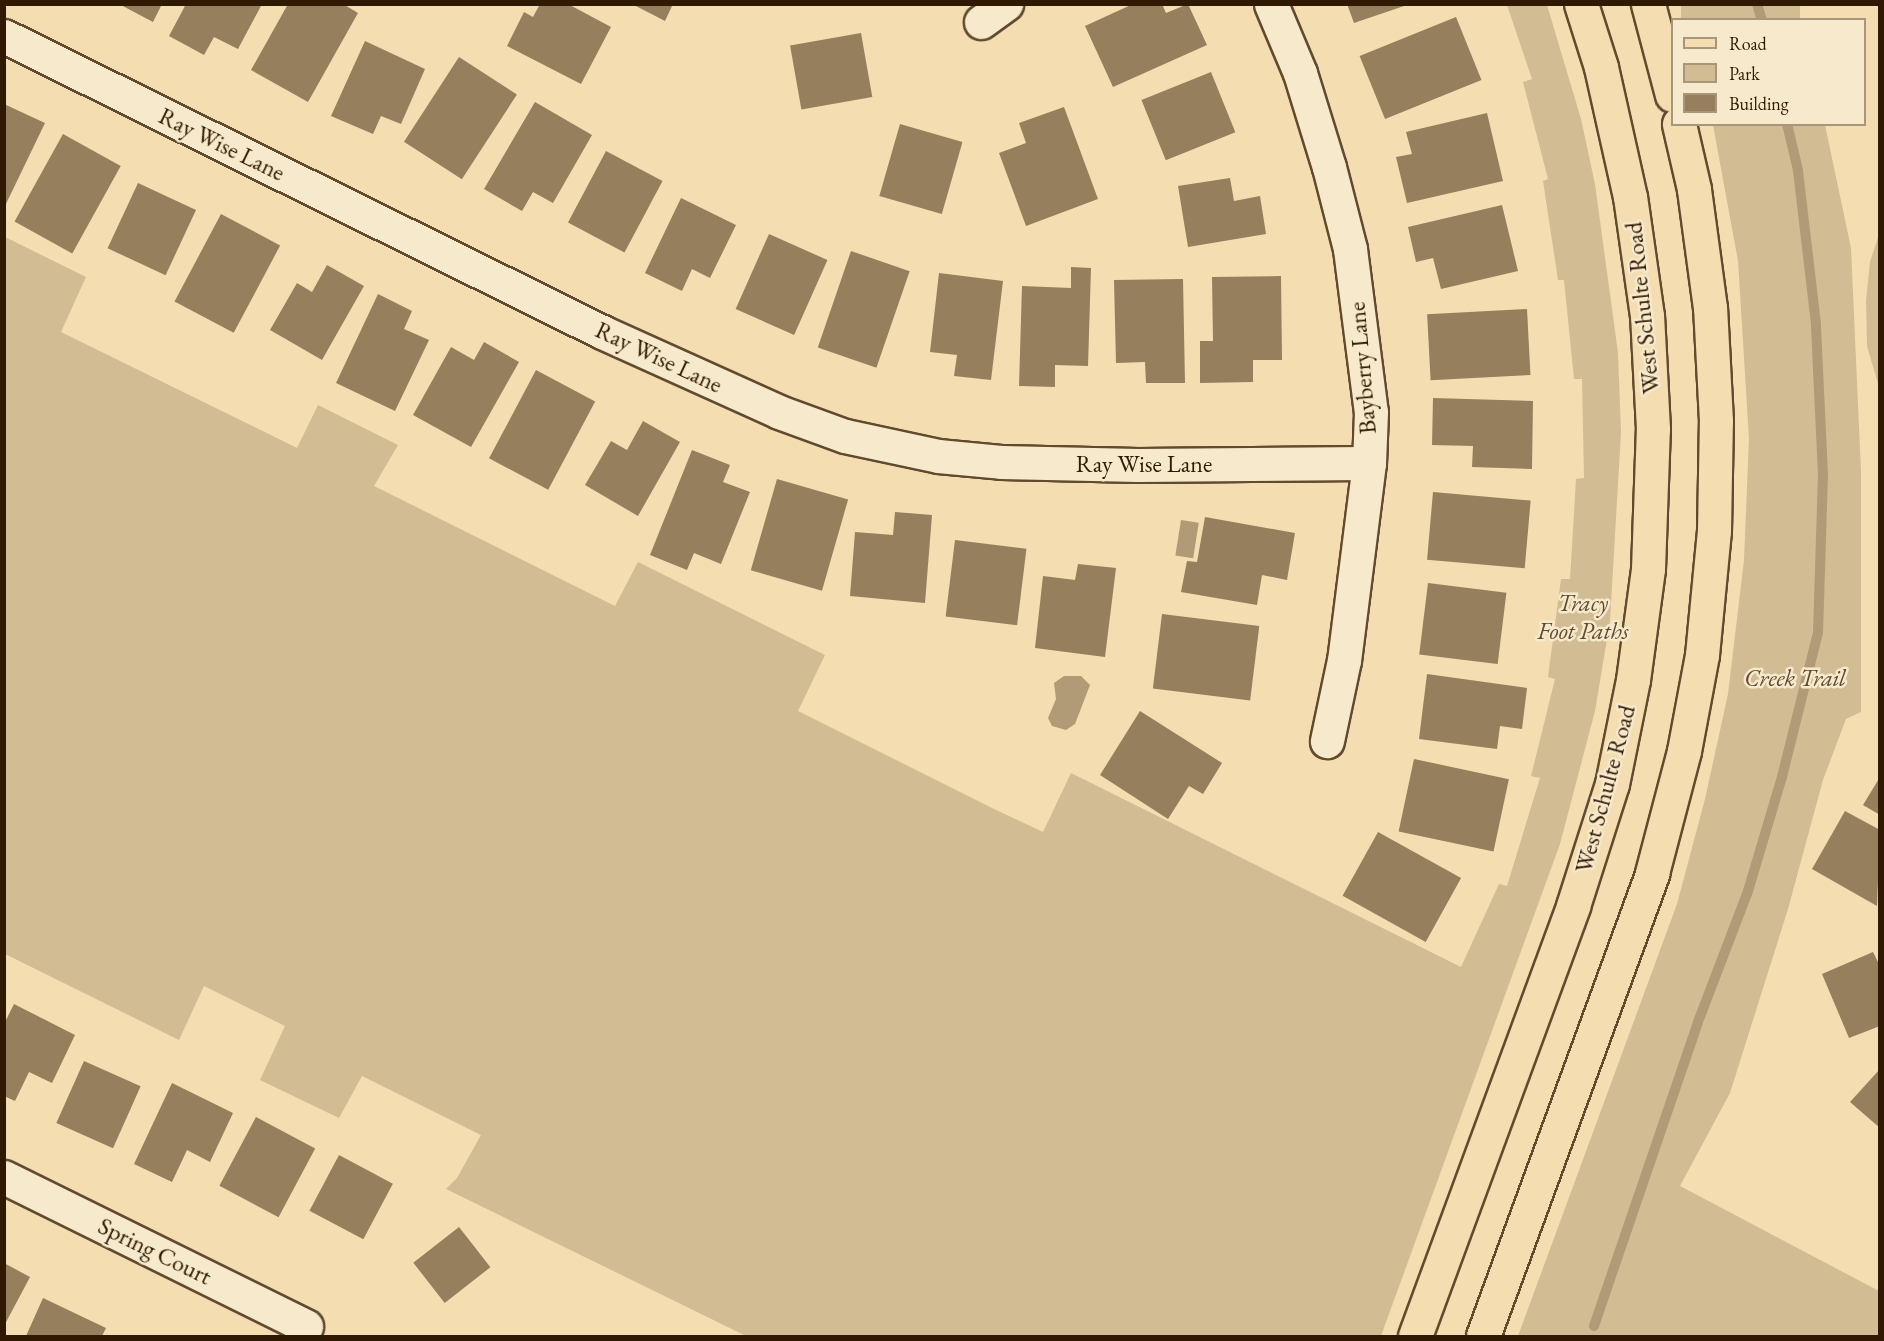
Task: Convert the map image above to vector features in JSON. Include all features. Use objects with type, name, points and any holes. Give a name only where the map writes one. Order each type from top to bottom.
[{"type":"main road","name":"West Schulte Road","points":[[1415,1336],[1573,906],[1612,784],[1633,680],[1646,580],[1653,429],[1647,316],[1630,197],[1601,67],[1581,4]]},
{"type":"main road","points":[[1648,4],[1671,91]]},
{"type":"main road","points":[[1483,1336],[1652,873],[1684,752],[1702,655],[1714,531],[1716,421],[1710,308],[1694,189],[1679,126]]},
{"type":"street","name":"Bayberry Lane","points":[[1271,4],[1300,73],[1350,249],[1371,412],[1369,462],[1344,660],[1327,741]]},
{"type":"street","name":"Ray Wise Lane","points":[[4,36],[602,332],[779,412],[845,436],[938,456],[1001,462],[1138,465],[1369,462]]},
{"type":"street","name":"Spring Court","points":[[4,1177],[306,1326]]},
{"type":"green space","name":"Tracy Foot Paths","points":[[1507,5],[1547,5],[1581,119],[1595,184],[1618,353],[1621,432],[1610,621],[1595,711],[1560,844],[1381,1336],[746,1336],[446,1189],[457,1178],[481,1135],[362,1076],[339,1118],[260,1080],[285,1026],[204,986],[179,1040],[5,954],[5,237],[86,277],[61,332],[297,448],[318,405],[398,445],[374,486],[615,606],[638,562],[825,655],[798,711],[1043,832],[1071,773],[1461,967],[1499,884],[1507,886],[1540,778],[1531,776],[1555,679],[1548,677],[1561,579],[1570,579],[1576,479],[1584,478],[1582,379],[1574,379],[1564,280],[1558,280],[1543,181],[1548,179],[1523,82],[1532,79]]},
{"type":"green space","points":[[1681,5],[1800,5],[1800,18],[1681,18]]},
{"type":"green space","name":"Creek Trail","points":[[1713,126],[1825,126],[1851,248],[1861,471],[1861,712],[1846,719],[1823,780],[1788,909],[1730,1093],[1680,1186],[1879,1291],[1879,1336],[1518,1336],[1677,904],[1705,799],[1728,694],[1744,560],[1749,439],[1738,261]]},
{"type":"green space","points":[[1879,234],[1879,387],[1867,346],[1866,301],[1870,262]]},
{"type":"shaded area","points":[[1181,520],[1199,523],[1193,558],[1175,556]]},
{"type":"shaded area","points":[[1064,676],[1081,676],[1090,685],[1075,724],[1066,730],[1052,726],[1048,718],[1056,699],[1054,683]]},
{"type":"building","points":[[119,4],[162,4],[153,22]]},
{"type":"building","points":[[186,4],[262,4],[238,49],[214,37],[204,55],[169,36]]},
{"type":"building","points":[[288,4],[343,4],[358,13],[308,102],[251,70]]},
{"type":"building","points":[[540,4],[568,4],[611,27],[581,84],[507,46],[524,12],[533,17]]},
{"type":"building","points":[[632,4],[673,4],[665,21]]},
{"type":"building","points":[[1133,4],[1162,4],[1166,13],[1188,4],[1207,45],[1113,87],[1085,26]]},
{"type":"building","points":[[1347,4],[1407,4],[1407,5],[1354,23]]},
{"type":"building","points":[[1456,17],[1481,80],[1385,119],[1360,56]]},
{"type":"building","points":[[861,33],[872,97],[801,110],[790,46]]},
{"type":"building","points":[[365,41],[425,69],[401,124],[381,116],[373,134],[331,116]]},
{"type":"building","points":[[459,57],[517,95],[462,179],[404,142]]},
{"type":"building","points":[[1211,72],[1235,132],[1166,160],[1141,100]]},
{"type":"building","points":[[535,102],[592,135],[553,203],[533,192],[522,211],[484,189]]},
{"type":"building","points":[[4,104],[45,123],[4,208]]},
{"type":"building","points":[[1064,107],[1098,199],[1026,226],[999,153],[1026,143],[1019,123]]},
{"type":"building","points":[[1487,113],[1503,181],[1407,203],[1396,157],[1412,154],[1406,132]]},
{"type":"building","points":[[900,124],[962,142],[942,214],[879,196]]},
{"type":"building","points":[[63,134],[121,166],[72,253],[15,221]]},
{"type":"building","points":[[606,151],[663,181],[624,253],[568,223]]},
{"type":"building","points":[[1230,178],[1234,201],[1260,196],[1266,234],[1188,247],[1178,186]]},
{"type":"building","points":[[138,183],[196,210],[166,275],[108,248]]},
{"type":"building","points":[[681,198],[736,225],[710,278],[692,269],[682,291],[645,273]]},
{"type":"building","points":[[1502,205],[1518,271],[1441,289],[1433,258],[1416,262],[1408,227]]},
{"type":"building","points":[[221,214],[280,245],[234,333],[175,301]]},
{"type":"building","points":[[769,234],[827,260],[794,335],[736,309]]},
{"type":"building","points":[[851,251],[910,271],[876,368],[818,347]]},
{"type":"building","points":[[327,265],[364,286],[322,360],[270,330],[297,283],[312,292]]},
{"type":"building","points":[[1071,267],[1091,268],[1088,366],[1055,365],[1055,387],[1019,386],[1022,286],[1071,288]]},
{"type":"building","points":[[939,273],[1003,281],[991,380],[954,376],[957,355],[930,352]]},
{"type":"building","points":[[1281,276],[1282,360],[1253,360],[1253,382],[1200,383],[1200,341],[1213,341],[1212,277]]},
{"type":"building","points":[[1183,279],[1185,383],[1146,383],[1145,362],[1116,363],[1114,280]]},
{"type":"building","points":[[378,294],[412,311],[404,329],[429,340],[395,411],[336,383]]},
{"type":"building","points":[[1527,309],[1530,375],[1431,380],[1427,314]]},
{"type":"building","points":[[484,342],[519,362],[471,447],[413,415],[451,347],[474,360]]},
{"type":"building","points":[[536,370],[595,401],[548,490],[489,458]]},
{"type":"building","points":[[1433,398],[1533,401],[1532,469],[1472,467],[1473,446],[1432,445]]},
{"type":"building","points":[[643,421],[680,442],[638,516],[585,485],[611,441],[627,450]]},
{"type":"building","points":[[692,450],[730,465],[723,482],[750,492],[721,564],[694,553],[687,570],[650,555]]},
{"type":"building","points":[[777,479],[848,499],[822,591],[751,570]]},
{"type":"building","points":[[1433,492],[1531,501],[1525,568],[1427,560]]},
{"type":"building","points":[[895,512],[932,515],[925,603],[850,596],[855,532],[893,535]]},
{"type":"building","points":[[1205,517],[1295,533],[1287,580],[1262,575],[1257,605],[1181,592],[1187,561],[1197,562]]},
{"type":"building","points":[[955,540],[1026,549],[1017,625],[946,616]]},
{"type":"building","points":[[1078,564],[1116,568],[1105,657],[1035,648],[1043,576],[1075,580]]},
{"type":"building","points":[[1428,583],[1506,593],[1498,664],[1419,654]]},
{"type":"building","points":[[1162,614],[1259,626],[1250,700],[1153,688]]},
{"type":"building","points":[[1427,674],[1527,688],[1522,729],[1500,726],[1497,749],[1419,739]]},
{"type":"building","points":[[1140,711],[1222,763],[1203,794],[1189,786],[1168,819],[1100,775]]},
{"type":"building","points":[[1414,759],[1509,779],[1493,852],[1399,831]]},
{"type":"building","points":[[1880,777],[1880,815],[1863,805]]},
{"type":"building","points":[[1845,811],[1880,830],[1877,906],[1812,869]]},
{"type":"building","points":[[1378,832],[1461,878],[1426,942],[1343,896]]},
{"type":"building","points":[[1873,952],[1880,966],[1880,1026],[1849,1038],[1822,974]]},
{"type":"building","points":[[14,1004],[75,1035],[52,1083],[29,1072],[15,1101],[4,1096],[4,1024]]},
{"type":"building","points":[[84,1061],[141,1086],[113,1148],[56,1123]]},
{"type":"building","points":[[1880,1069],[1880,1128],[1850,1102]]},
{"type":"building","points":[[172,1083],[233,1113],[210,1162],[187,1150],[172,1182],[134,1164]]},
{"type":"building","points":[[256,1117],[315,1148],[279,1217],[219,1186]]},
{"type":"building","points":[[339,1155],[393,1184],[363,1239],[309,1211]]},
{"type":"building","points":[[459,1227],[490,1267],[445,1303],[413,1263]]},
{"type":"building","points":[[4,1263],[30,1277],[4,1326]]},
{"type":"building","points":[[43,1298],[106,1328],[102,1336],[26,1336]]},
{"type":"waterway","points":[[1757,4],[1761,18]]},
{"type":"waterway","points":[[1594,1326],[1698,1022],[1748,891],[1782,777],[1818,633],[1823,475],[1816,324],[1798,170],[1787,126]]}]
